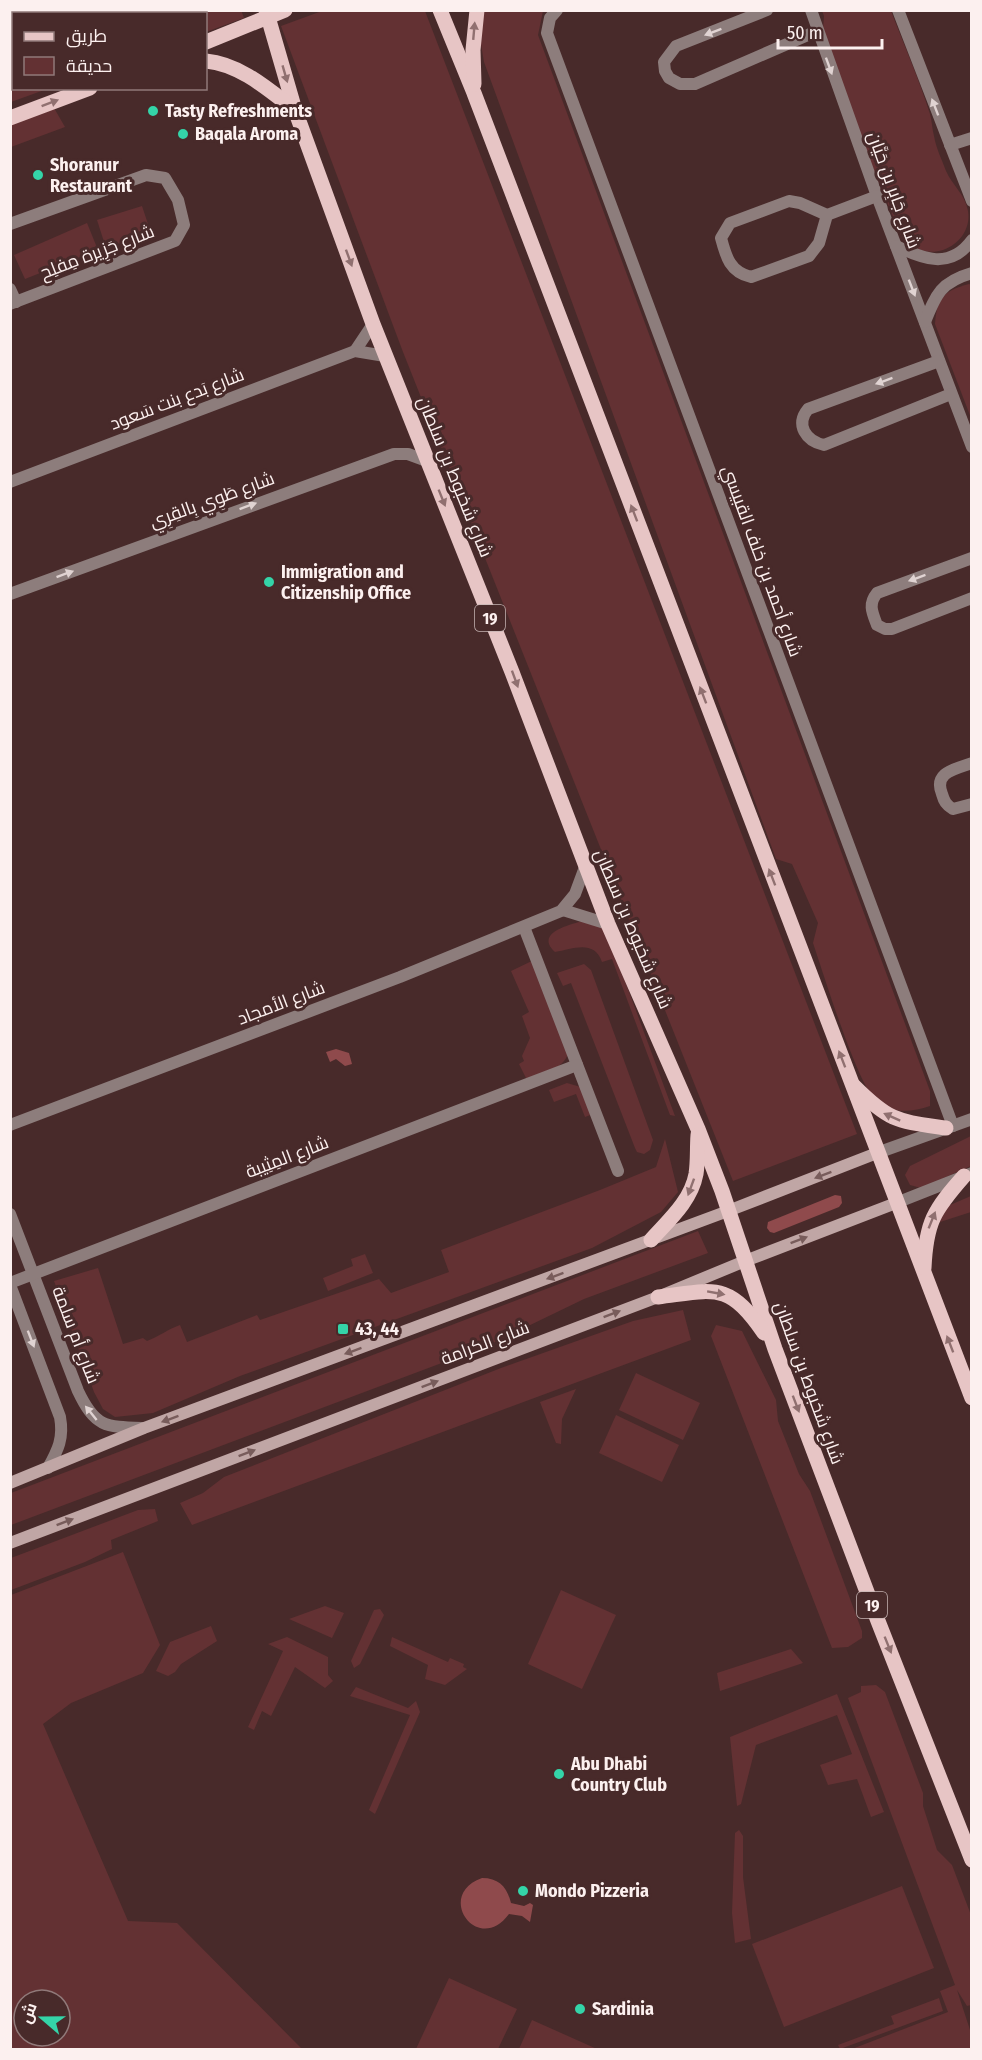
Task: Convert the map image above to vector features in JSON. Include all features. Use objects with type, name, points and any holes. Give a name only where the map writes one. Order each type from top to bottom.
[{"type":"main road","points":[[207,42],[268,14],[285,10]]},
{"type":"main road","points":[[440,10],[474,93],[972,1398]]},
{"type":"main road","points":[[474,93],[473,50],[477,10]]},
{"type":"main road","name":"شارع شخبوط بن سلطان","points":[[268,14],[295,110],[385,356],[512,672],[608,924],[698,1129],[775,1349],[972,1860]]},
{"type":"main road","points":[[207,61],[249,77],[295,110]]},
{"type":"main road","points":[[10,118],[85,90]]},
{"type":"main road","points":[[850,1082],[876,1108],[891,1118],[906,1123],[949,1127]]},
{"type":"main road","points":[[651,1240],[689,1195],[696,1174],[698,1129]]},
{"type":"main road","points":[[10,1483],[144,1428],[651,1240],[877,1153]]},
{"type":"main road","points":[[923,1274],[930,1221],[945,1197],[968,1174]]},
{"type":"main road","name":"شارع الكرامة","points":[[10,1543],[658,1297],[896,1203]]},
{"type":"main road","points":[[658,1297],[710,1291],[728,1295],[745,1307],[775,1349]]},
{"type":"street","name":"شارع أحمد بن خلف القبيسي","points":[[557,10],[550,18],[547,33],[949,1127]]},
{"type":"street","points":[[767,10],[676,46],[664,62],[669,78],[680,84],[695,84],[817,31]]},
{"type":"street","name":"شارع جَابِر بن حَيَّان","points":[[811,10],[877,196],[972,447]]},
{"type":"street","points":[[898,10],[950,145],[968,181],[972,201]]},
{"type":"street","points":[[950,145],[972,138]]},
{"type":"street","name":"شارع جَزِيرة مِفلِح","points":[[10,224],[146,175],[165,178],[178,200],[184,225],[175,241],[13,303],[10,289]]},
{"type":"street","points":[[827,215],[819,243],[809,256],[751,277],[741,275],[733,269],[725,255],[721,238],[730,223],[789,201],[800,202],[827,215],[877,196]]},
{"type":"street","points":[[896,246],[919,258],[931,260],[948,258],[964,249],[972,240]]},
{"type":"street","points":[[925,322],[934,297],[944,286],[958,277],[972,273]]},
{"type":"street","points":[[373,324],[355,351],[385,356]]},
{"type":"street","name":"شارع بَدع بنت سَعود","points":[[10,482],[355,351]]},
{"type":"street","points":[[939,361],[808,409],[803,415],[802,425],[808,438],[814,443],[824,445],[951,393]]},
{"type":"street","name":"شارع طَوِي بِالقِرِي","points":[[10,594],[394,454],[408,454],[427,461]]},
{"type":"street","points":[[972,558],[877,592],[872,599],[871,608],[877,625],[885,629],[892,629],[972,598]]},
{"type":"street","points":[[972,763],[946,773],[940,779],[939,787],[946,805],[953,809],[972,804]]},
{"type":"street","points":[[585,867],[575,894],[563,910],[608,924]]},
{"type":"street","name":"شارع الأمجاد","points":[[10,1125],[390,981],[563,910]]},
{"type":"street","points":[[524,927],[618,1171]]},
{"type":"street","name":"شارع المِثِيبة","points":[[10,1284],[577,1065]]},
{"type":"street","points":[[877,1153],[972,1119]]},
{"type":"street","name":"شارع الكرامة","points":[[896,1203],[968,1174]]},
{"type":"street","name":"شارع أم سلمة","points":[[10,1214],[86,1407],[96,1420],[113,1428],[144,1428]]},
{"type":"street","points":[[10,1284],[60,1417],[62,1431],[57,1450],[48,1468]]},
{"type":"green space","points":[[241,10],[244,18],[207,32],[207,12],[12,12],[12,90],[44,90],[11,102],[11,11]]},
{"type":"green space","points":[[322,11],[425,11],[857,1134],[733,1181],[403,352],[281,26]]},
{"type":"green space","points":[[483,11],[543,11],[538,35],[930,1091],[930,1106],[903,1111],[890,1109],[877,1102],[869,1092],[851,1053],[813,943],[818,923],[792,864],[776,859],[484,62],[481,44]]},
{"type":"green space","points":[[822,11],[891,11],[926,101],[939,154],[968,211],[968,223],[963,235],[949,247],[943,250],[926,251],[916,248],[902,238],[863,144],[823,30]]},
{"type":"green space","points":[[54,108],[65,127],[11,147],[11,122]]},
{"type":"green space","points":[[142,206],[151,233],[106,248],[97,220]]},
{"type":"green space","points":[[87,223],[98,250],[25,279],[14,255]]},
{"type":"green space","points":[[971,285],[971,418],[935,324],[943,297]]},
{"type":"green space","points":[[586,920],[597,922],[608,935],[675,1116],[670,1115],[612,959],[602,962],[594,950],[582,947],[555,952],[549,945],[549,939],[557,930]]},
{"type":"green space","points":[[536,959],[570,1048],[559,1066],[527,1080],[519,1064],[524,1061],[522,1056],[530,1038],[522,1016],[529,1012],[511,971]]},
{"type":"green space","points":[[584,964],[591,970],[653,1140],[650,1150],[644,1154],[637,1152],[635,1148],[571,983],[563,986],[557,973]]},
{"type":"green space","points":[[567,1083],[584,1088],[596,1113],[585,1117],[576,1094],[554,1102],[549,1090]]},
{"type":"green space","points":[[971,1136],[971,1166],[921,1188],[910,1185],[905,1175],[910,1166]]},
{"type":"green space","points":[[665,1139],[678,1192],[661,1212],[592,1248],[240,1376],[153,1413],[115,1417],[103,1409],[94,1392],[54,1281],[98,1268],[123,1344],[143,1338],[147,1341],[180,1325],[187,1342],[257,1315],[260,1320],[379,1279],[391,1293],[449,1272],[441,1250],[656,1167]]},
{"type":"green space","points":[[971,1196],[971,1212],[937,1223],[943,1208]]},
{"type":"green space","points":[[698,1231],[708,1253],[584,1299],[487,1346],[11,1525],[11,1493]]},
{"type":"green space","points":[[365,1254],[373,1273],[328,1291],[323,1278],[353,1266],[351,1259]]},
{"type":"green space","points":[[683,1310],[691,1340],[192,1525],[180,1503],[203,1493],[224,1477],[501,1368],[633,1321]]},
{"type":"green space","points":[[716,1325],[742,1331],[776,1400],[778,1421],[799,1474],[810,1491],[862,1631],[862,1638],[848,1647],[832,1648],[711,1336]]},
{"type":"green space","points":[[636,1373],[700,1403],[683,1440],[619,1410]]},
{"type":"green space","points":[[576,1389],[562,1419],[561,1444],[556,1443],[540,1402]]},
{"type":"green space","points":[[616,1415],[679,1445],[662,1482],[599,1453]]},
{"type":"green space","points":[[155,1509],[158,1521],[111,1540],[112,1549],[85,1562],[11,1590],[11,1558],[138,1510]]},
{"type":"green space","points":[[123,1552],[160,1645],[143,1673],[71,1703],[43,1724],[128,1921],[177,1923],[301,2048],[305,2049],[11,2049],[11,1595]]},
{"type":"green space","points":[[561,1590],[616,1615],[582,1689],[528,1664]]},
{"type":"green space","points":[[325,1606],[344,1613],[332,1638],[289,1619]]},
{"type":"green space","points":[[380,1609],[384,1615],[360,1664],[354,1668],[351,1661],[374,1610]]},
{"type":"green space","points":[[211,1626],[217,1641],[181,1664],[175,1672],[168,1676],[156,1671],[170,1642]]},
{"type":"green space","points":[[287,1637],[328,1657],[328,1675],[333,1681],[325,1688],[295,1667],[271,1716],[262,1711],[254,1730],[248,1727],[283,1651],[268,1644]]},
{"type":"green space","points":[[392,1637],[448,1662],[450,1658],[464,1664],[463,1667],[467,1669],[445,1685],[425,1679],[428,1665],[390,1646]]},
{"type":"green space","points":[[791,1649],[803,1663],[720,1691],[717,1673]]},
{"type":"green space","points":[[876,1685],[885,1692],[923,1793],[923,1806],[937,1850],[952,1865],[971,1915],[971,2005],[967,2006],[957,1990],[971,2033],[971,2049],[852,2049],[948,2012],[940,1991],[955,1985],[848,1698],[861,1692],[861,1686]]},
{"type":"green space","points":[[356,1687],[408,1708],[416,1701],[420,1712],[375,1814],[369,1810],[410,1715],[350,1696]]},
{"type":"green space","points":[[837,1694],[884,1812],[871,1817],[857,1779],[828,1785],[820,1765],[852,1754],[837,1715],[756,1745],[741,1804],[737,1806],[730,1737]]},
{"type":"green space","points":[[739,1830],[743,1836],[743,1877],[751,1939],[735,1943],[732,1913],[735,1833]]},
{"type":"green space","points":[[902,1886],[934,1968],[784,2027],[752,1944]]},
{"type":"green space","points":[[449,1978],[517,2009],[498,2049],[416,2049]]},
{"type":"green space","points":[[939,1998],[943,2011],[840,2049],[838,2045],[894,2024],[891,2016]]},
{"type":"green space","points":[[532,2020],[597,2049],[519,2049]]},
{"type":"shaded area","points":[[336,1049],[349,1053],[352,1064],[345,1066],[336,1059],[330,1062],[326,1052]]},
{"type":"shaded area","points":[[835,1195],[841,1196],[842,1203],[839,1207],[774,1233],[767,1228],[768,1222]]},
{"type":"shaded area","points":[[482,1878],[488,1878],[501,1884],[511,1903],[524,1906],[530,1903],[533,1905],[530,1922],[522,1916],[509,1914],[497,1925],[485,1928],[474,1926],[466,1918],[461,1908],[462,1897],[468,1886]]},
{"type":"place","name":"Tasty Refreshments","points":[[153,111]]},
{"type":"place","name":"Baqala Aroma","points":[[183,134]]},
{"type":"place","name":"Shoranur Restaurant","points":[[38,175]]},
{"type":"place","name":"Immigration and Citizenship Office","points":[[269,582]]},
{"type":"place","name":"43, 44","points":[[343,1329]]},
{"type":"place","name":"Abu Dhabi Country Club","points":[[559,1774]]},
{"type":"place","name":"Mondo Pizzeria","points":[[523,1891]]},
{"type":"place","name":"Sardinia","points":[[580,2009]]}]
